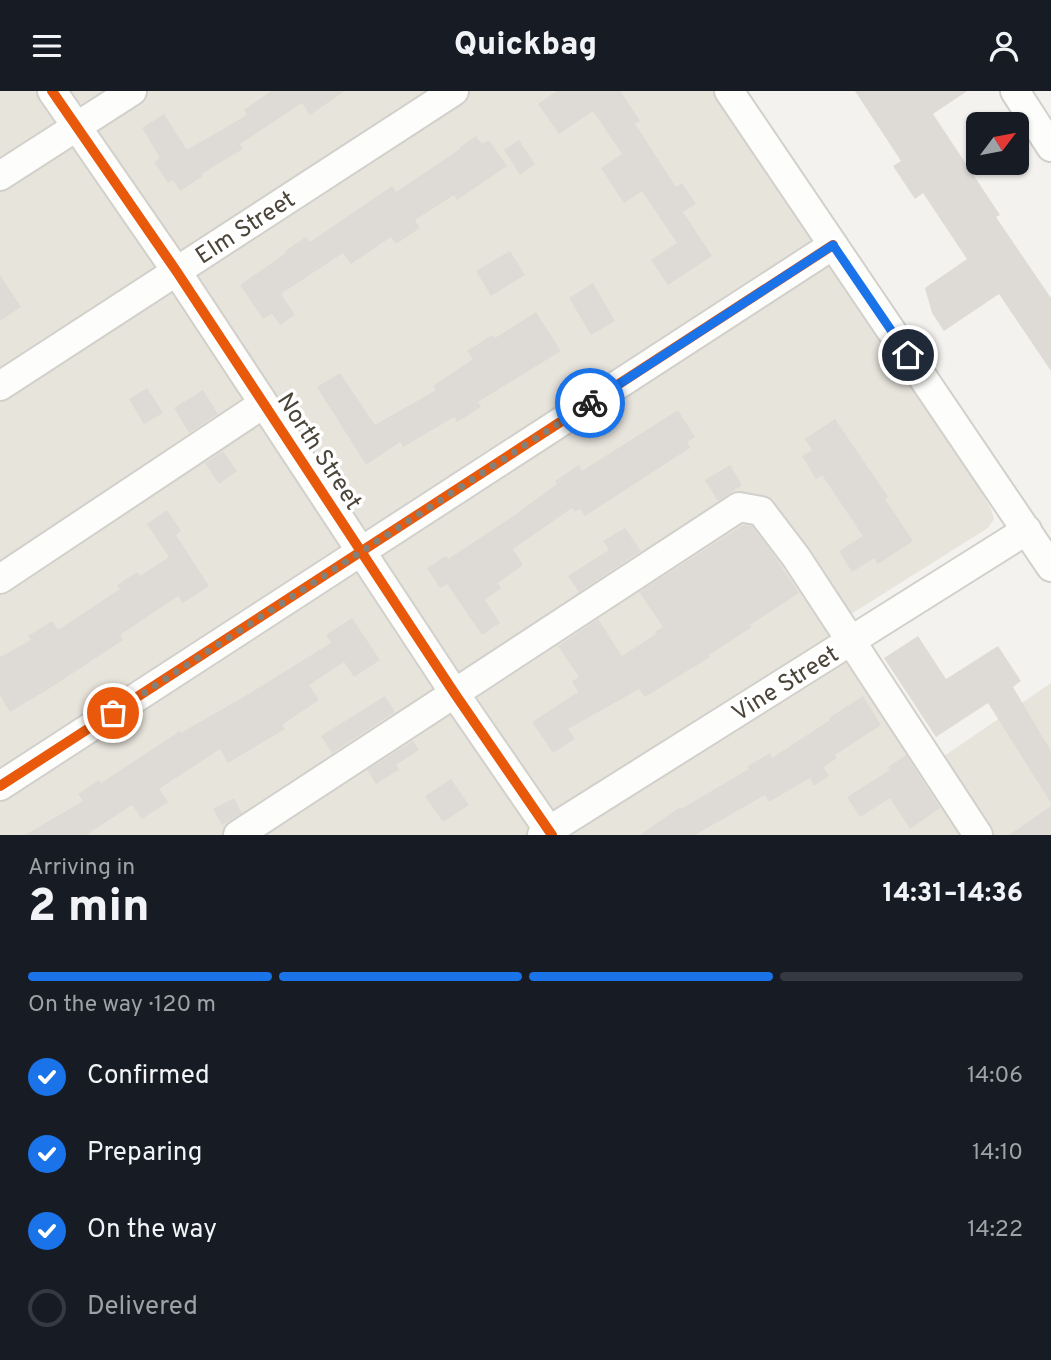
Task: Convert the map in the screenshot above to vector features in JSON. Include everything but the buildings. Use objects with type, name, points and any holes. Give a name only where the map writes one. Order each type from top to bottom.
[{"type":"street","name":"North Street","points":[[52,91],[177,272],[548,833]]},
{"type":"street","points":[[0,176],[132,91]]},
{"type":"street","name":"Elm Street","points":[[0,386],[454,91]]},
{"type":"street","points":[[729,91],[1050,562]]},
{"type":"street","points":[[1015,91],[1051,147]]},
{"type":"street","points":[[0,786],[833,245]]},
{"type":"street","points":[[0,579],[263,404]]},
{"type":"street","points":[[238,835],[739,507],[761,511],[796,557],[978,835]]},
{"type":"street","name":"Vine Street","points":[[548,833],[1027,530]]},
{"type":"shaded area","points":[[0,91],[713,91],[976,483],[994,519],[988,528],[832,626],[925,769],[1051,683],[1051,835],[0,835]]},
{"type":"cycle path","points":[[52,91],[177,272],[455,694],[552,835]]},
{"type":"cycle path","points":[[0,786],[833,245]]},
{"type":"way so far","points":[[113,713],[590,403]]},
{"type":"route","points":[[590,403],[833,245],[908,355]]}]
